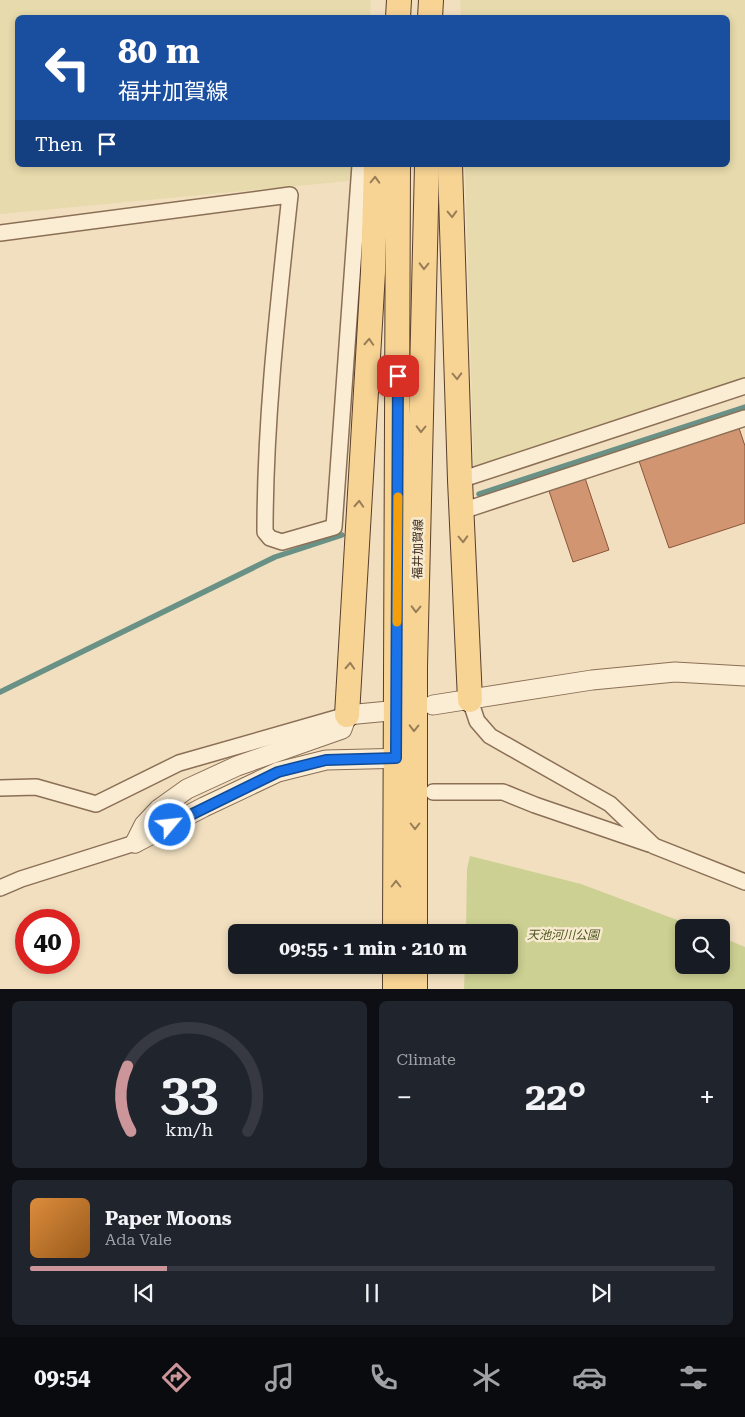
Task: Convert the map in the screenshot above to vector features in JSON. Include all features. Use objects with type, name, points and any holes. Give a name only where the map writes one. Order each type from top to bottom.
[{"type":"main road","points":[[347,715],[373,272],[376,167]]},
{"type":"main road","name":"福井加賀線","points":[[398,167],[414,771],[415,924]]},
{"type":"main road","name":"福井加賀線","points":[[396,924],[414,771],[427,167]]},
{"type":"main road","points":[[450,167],[460,480],[470,700]]},
{"type":"main road","points":[[395,974],[395,989]]},
{"type":"main road","points":[[415,974],[415,989]]},
{"type":"street","points":[[0,232],[290,195],[276,319],[265,472],[265,532],[270,538],[282,542],[334,527],[360,167]]},
{"type":"street","points":[[460,480],[745,386]]},
{"type":"street","points":[[462,511],[745,418]]},
{"type":"street","points":[[433,705],[592,680],[675,672],[745,676]]},
{"type":"street","points":[[470,700],[477,721],[490,736],[610,804],[654,846]]},
{"type":"street","points":[[0,788],[36,787],[96,804],[179,763],[347,715],[389,711]]},
{"type":"street","points":[[135,843],[144,825],[159,809],[187,789],[237,766],[342,729],[347,715]]},
{"type":"street","points":[[0,888],[21,879],[135,843],[204,807],[278,772],[326,760],[414,771],[503,792],[654,846],[745,882]]},
{"type":"shaded area","points":[[0,0],[371,0],[370,15],[15,15],[15,167],[360,167],[359,180],[0,214]]},
{"type":"shaded area","points":[[460,0],[745,0],[745,386],[474,475],[465,167],[730,167],[730,15],[461,15]]},
{"type":"green space","name":"天池河川公園","points":[[470,856],[581,884],[675,919],[675,974],[730,974],[730,941],[745,947],[745,989],[464,989],[465,974],[518,974],[518,924],[466,924],[467,869]]},
{"type":"building","points":[[739,428],[745,446],[745,523],[669,548],[639,461]]},
{"type":"building","points":[[584,475],[609,550],[573,562],[548,488]]},
{"type":"waterway","points":[[479,494],[745,407]]},
{"type":"waterway","points":[[0,692],[275,557],[342,535]]},
{"type":"slow traffic","points":[[397,622],[398,497]]},
{"type":"route","points":[[170,825],[278,772],[326,760],[396,758],[398,376]]}]
